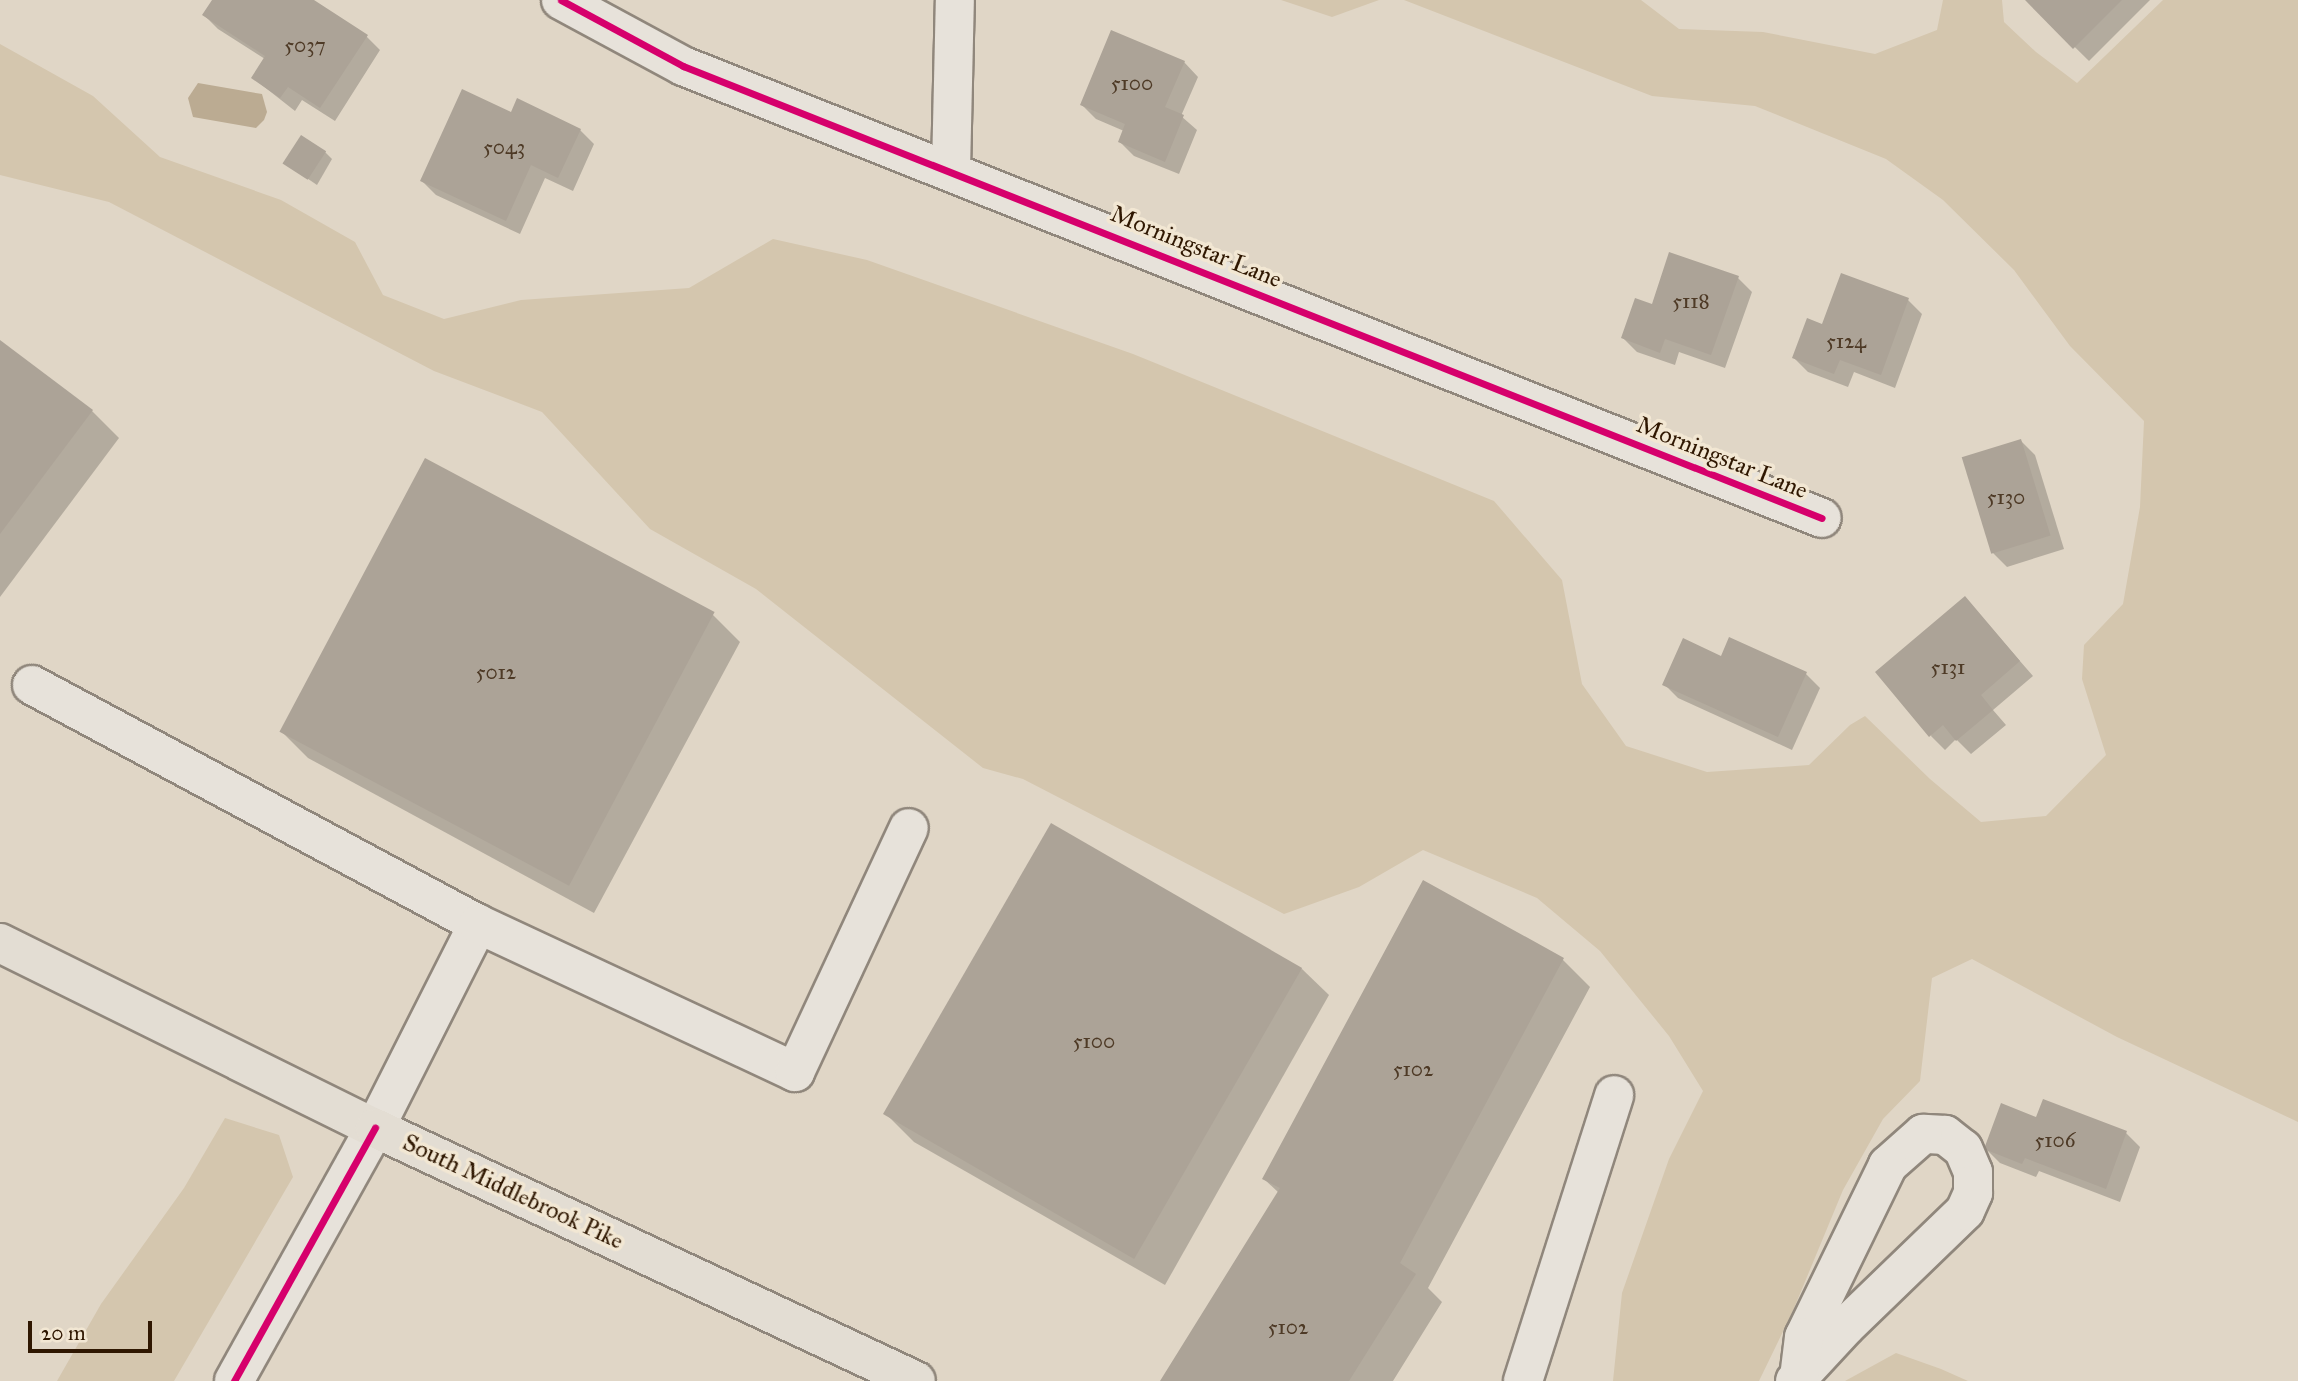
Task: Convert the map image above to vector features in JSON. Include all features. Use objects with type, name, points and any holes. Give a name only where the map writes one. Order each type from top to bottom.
[{"type":"main road","name":"South Middlebrook Pike","points":[[0,943],[375,1128],[916,1381]]},
{"type":"street","name":"Morningstar Lane","points":[[561,0],[683,66],[951,170],[1822,518]]},
{"type":"street","points":[[951,170],[955,0]]},
{"type":"street","points":[[32,685],[478,924],[795,1072],[909,828]]},
{"type":"street","points":[[234,1381],[375,1128],[478,924]]},
{"type":"street","points":[[1523,1381],[1614,1095]]},
{"type":"street","points":[[1923,1134],[1945,1135],[1963,1149],[1973,1172],[1973,1193],[1965,1210],[1797,1378],[1804,1337],[1888,1166],[1923,1134]]},
{"type":"shaded area","points":[[1281,0],[1379,0],[1332,17]]},
{"type":"shaded area","points":[[1404,0],[1641,0],[1679,29],[1763,32],[1875,54],[1937,30],[1943,0],[2002,0],[2004,22],[2036,52],[2077,83],[2163,0],[2298,0],[2298,1122],[2117,1037],[1972,959],[1932,978],[1920,1081],[1883,1119],[1843,1190],[1792,1313],[1759,1381],[1613,1381],[1622,1293],[1669,1159],[1703,1091],[1669,1036],[1600,951],[1537,898],[1423,850],[1359,887],[1284,914],[1023,779],[983,768],[756,589],[650,529],[542,412],[434,371],[109,202],[0,175],[0,44],[93,96],[160,157],[281,200],[355,242],[383,295],[444,319],[521,300],[689,288],[773,239],[867,260],[1133,354],[1494,501],[1562,580],[1582,684],[1626,746],[1707,772],[1809,765],[1850,725],[1865,716],[1930,779],[1981,822],[2046,816],[2106,755],[2082,679],[2084,645],[2123,604],[2140,507],[2144,421],[2070,346],[2014,270],[1943,200],[1886,159],[1755,106],[1652,96]]},
{"type":"shaded area","points":[[198,83],[262,94],[267,112],[264,120],[256,128],[193,117],[188,98]]},
{"type":"shaded area","points":[[225,1118],[279,1135],[293,1177],[174,1381],[57,1381],[101,1304],[184,1188]]},
{"type":"shaded area","points":[[1896,1353],[1941,1369],[1968,1381],[1845,1381]]},
{"type":"building","points":[[212,0],[314,0],[368,35],[320,108],[288,87],[280,98],[251,78],[265,56],[202,15]]},
{"type":"building","points":[[2025,0],[2122,0],[2073,49]]},
{"type":"building","points":[[1111,30],[1185,61],[1165,107],[1184,115],[1165,162],[1118,142],[1125,124],[1080,105]]},
{"type":"building","points":[[462,89],[511,112],[517,98],[581,129],[558,178],[531,165],[506,221],[420,181]]},
{"type":"building","points":[[301,135],[326,151],[308,180],[282,164]]},
{"type":"building","points":[[1669,252],[1739,276],[1711,355],[1665,339],[1660,353],[1621,338],[1635,298],[1652,304]]},
{"type":"building","points":[[1841,273],[1909,298],[1881,375],[1840,360],[1834,374],[1792,358],[1807,318],[1822,324]]},
{"type":"building","points":[[0,340],[93,410],[0,534]]},
{"type":"building","points":[[2021,439],[2051,536],[1991,554],[1962,457]]},
{"type":"building","points":[[425,458],[715,612],[569,886],[279,732]]},
{"type":"building","points":[[1965,596],[2020,661],[1981,695],[1993,710],[1956,741],[1943,725],[1929,737],[1875,672]]},
{"type":"building","points":[[1729,637],[1807,672],[1778,737],[1662,685],[1683,638],[1721,656]]},
{"type":"building","points":[[1051,823],[1302,968],[1134,1259],[883,1114]]},
{"type":"building","points":[[1423,880],[1564,958],[1400,1263],[1416,1274],[1349,1381],[1160,1381],[1280,1188],[1262,1179]]},
{"type":"building","points":[[2043,1099],[2127,1131],[2106,1189],[2025,1158],[2022,1164],[1984,1149],[2001,1103],[2036,1117]]},
{"type":"cycle path","points":[[561,0],[683,66],[1822,518]]},
{"type":"cycle path","points":[[234,1381],[375,1128]]}]
